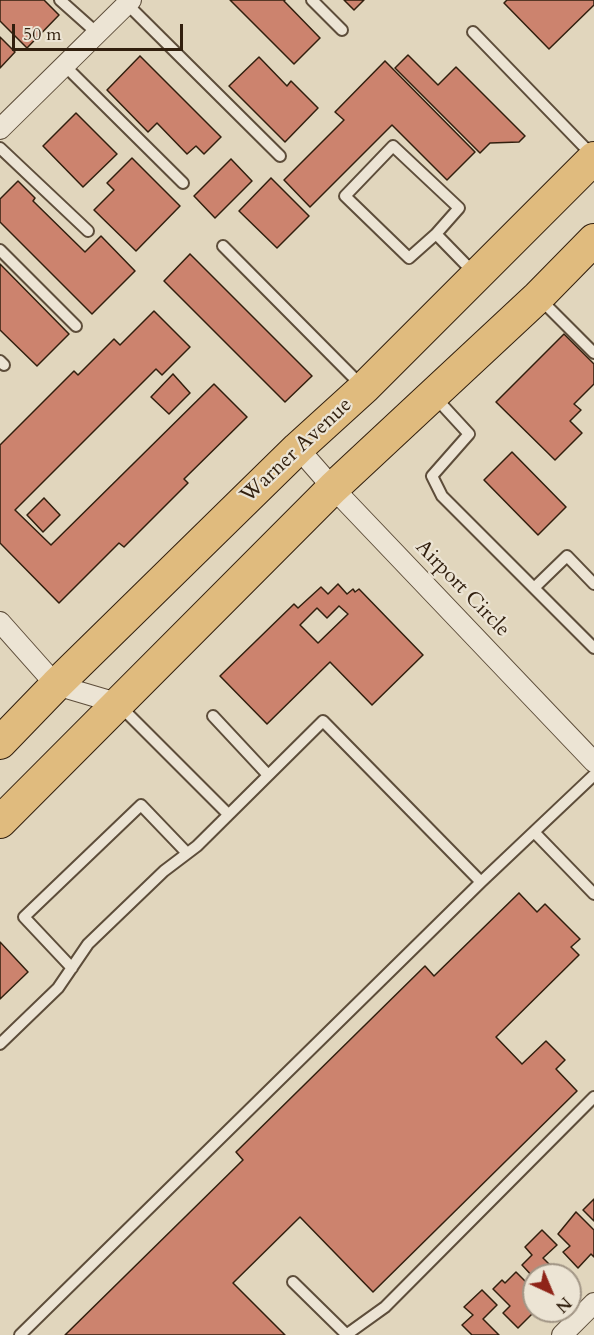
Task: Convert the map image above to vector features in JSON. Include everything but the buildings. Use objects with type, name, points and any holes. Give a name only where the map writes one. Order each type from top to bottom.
[{"type":"main road","name":"Warner Avenue","points":[[0,743],[56,685],[298,448],[364,388],[594,157]]},
{"type":"main road","points":[[0,822],[333,488],[538,297],[594,240]]},
{"type":"street","points":[[2,122],[129,2]]},
{"type":"street","name":"Airport Circle","points":[[298,448],[333,488],[594,762]]},
{"type":"street","points":[[0,622],[56,685],[117,703]]},
{"type":"street","points":[[562,1335],[594,1303]]},
{"type":"lane","points":[[60,0],[97,33]]},
{"type":"lane","points":[[312,0],[342,30]]},
{"type":"lane","points":[[129,2],[280,156]]},
{"type":"lane","points":[[473,32],[594,157]]},
{"type":"lane","points":[[64,65],[183,183]]},
{"type":"lane","points":[[393,146],[459,208],[436,234],[409,258],[345,196],[393,146]]},
{"type":"lane","points":[[0,148],[88,231]]},
{"type":"lane","points":[[436,234],[477,275]]},
{"type":"lane","points":[[223,246],[364,388]]},
{"type":"lane","points":[[0,250],[76,326]]},
{"type":"lane","points":[[538,297],[594,353]]},
{"type":"lane","points":[[432,394],[468,434],[432,476],[442,496],[594,648]]},
{"type":"lane","points":[[534,588],[567,556],[594,584]]},
{"type":"lane","points":[[117,703],[228,814]]},
{"type":"lane","points":[[213,716],[268,775]]},
{"type":"lane","points":[[0,1044],[58,988],[88,944],[164,871],[187,853],[323,721],[481,882]]},
{"type":"lane","points":[[20,1335],[481,882],[594,775]]},
{"type":"lane","points":[[72,968],[24,917],[141,805],[187,853]]},
{"type":"lane","points":[[534,832],[594,894]]},
{"type":"lane","points":[[293,1282],[346,1335],[385,1306],[594,1097]]}]
